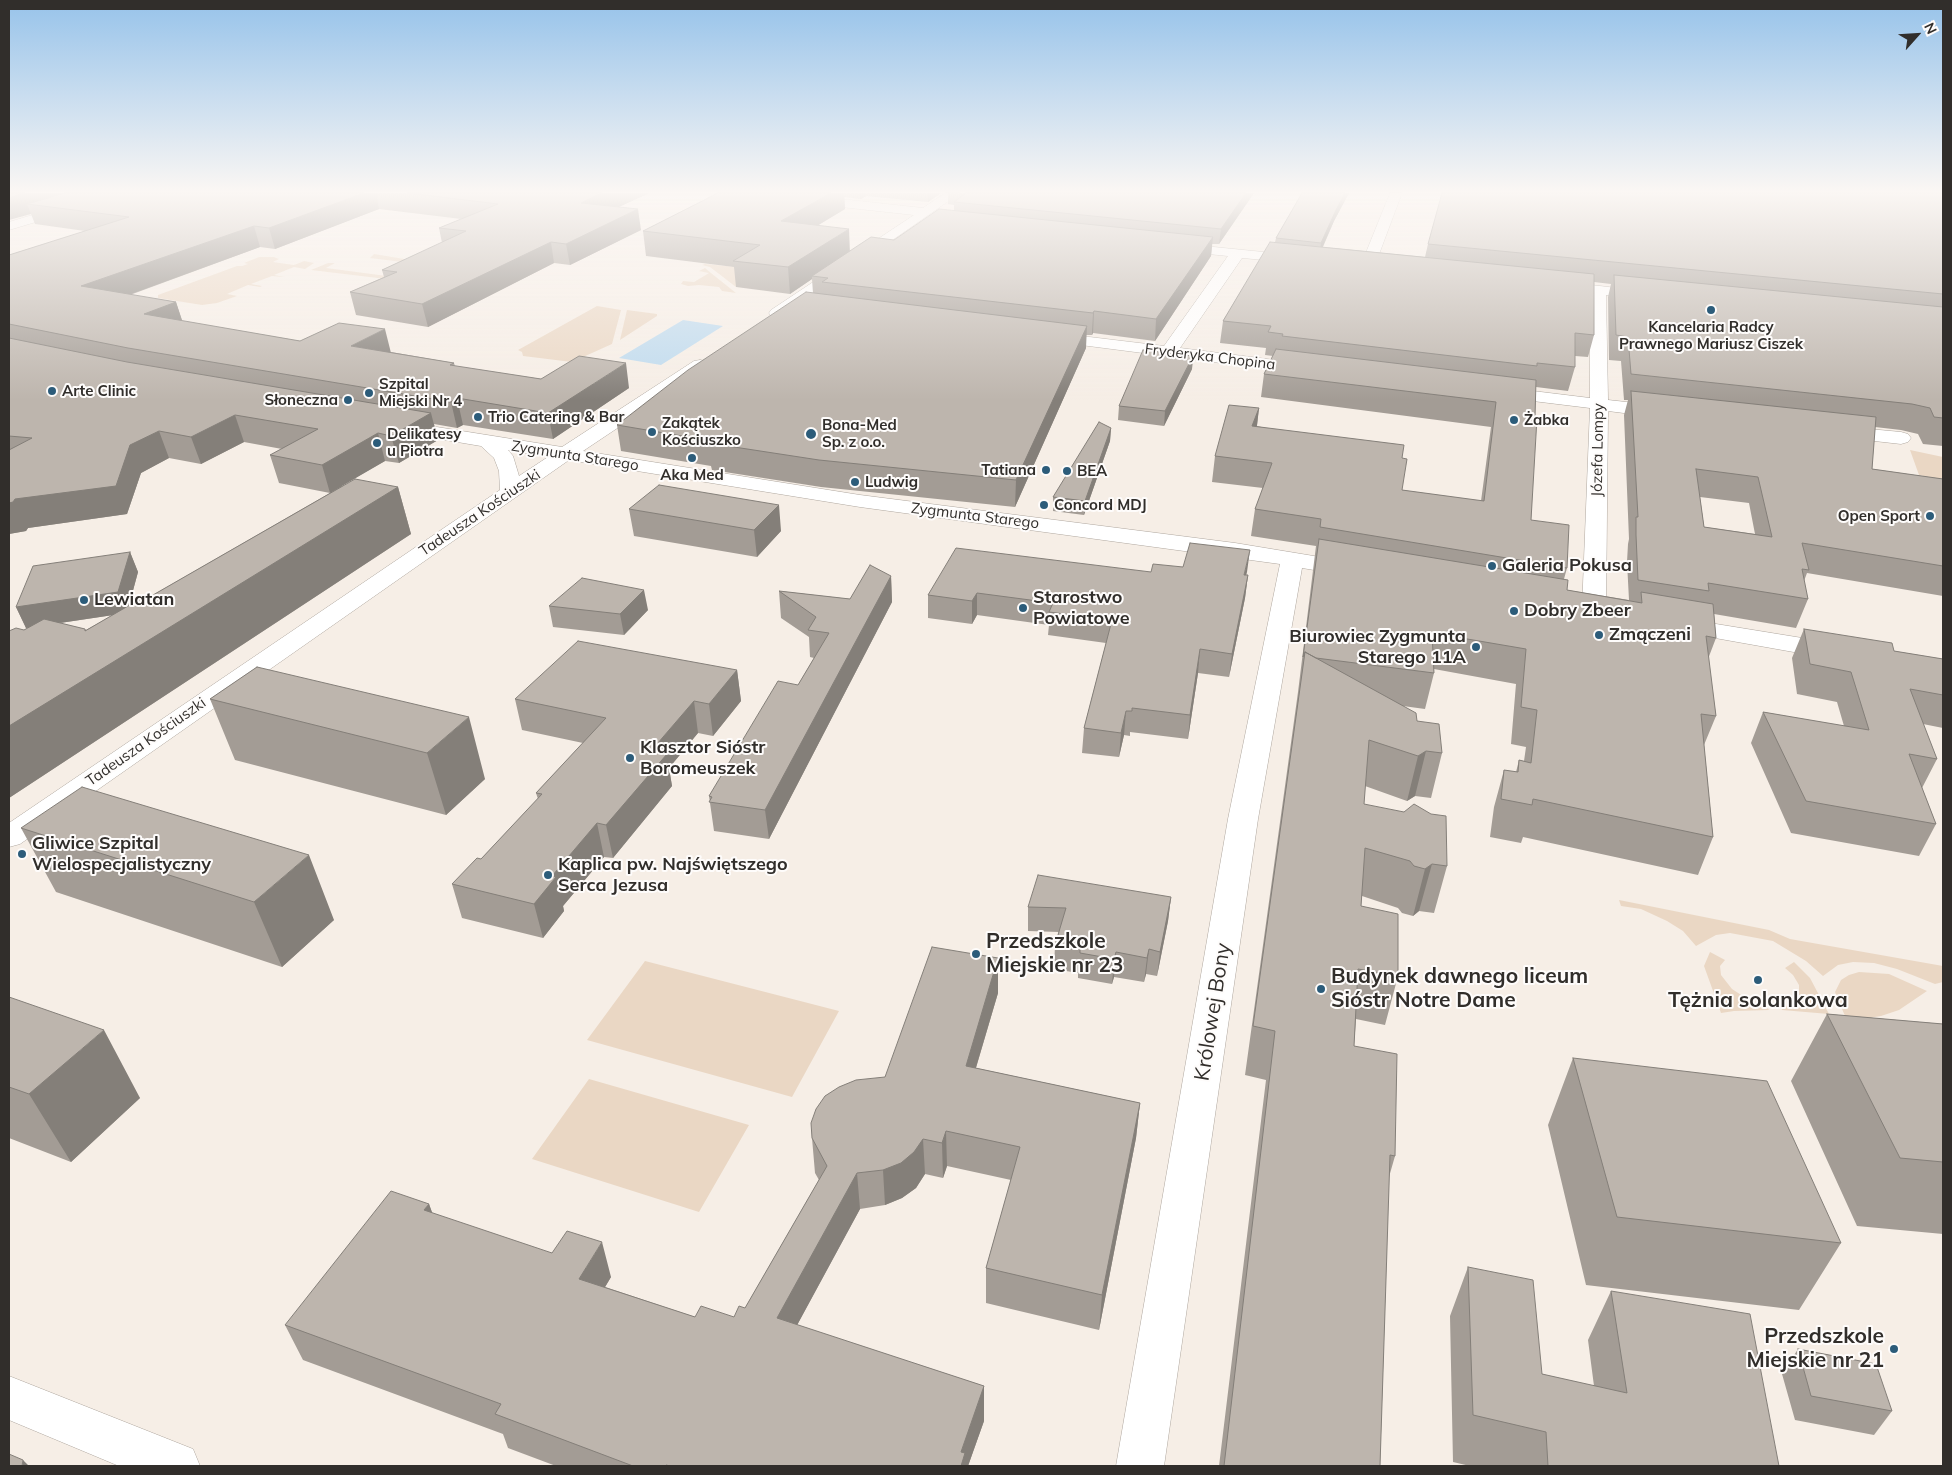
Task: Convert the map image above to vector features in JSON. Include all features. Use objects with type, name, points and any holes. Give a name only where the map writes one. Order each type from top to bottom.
[{"type":"street","points":[[766,321],[857,262]]},
{"type":"street","points":[[1169,352],[1232,262]]},
{"type":"street","points":[[1352,264],[1387,267]]},
{"type":"street","points":[[1540,284],[1657,296]]},
{"type":"street","name":"Józefa Lompy","points":[[1594,610],[1599,405],[1598,290]]},
{"type":"street","points":[[788,306],[816,309]]},
{"type":"street","name":"Fryderyka Chopina","points":[[1031,335],[1325,371]]},
{"type":"street","name":"Tadeusza Kościuszki","points":[[9,837],[565,454],[712,357]]},
{"type":"street","points":[[1484,390],[1682,414]]},
{"type":"street","name":"Zygmunta Starego","points":[[386,424],[860,501],[1235,550],[1370,572]]},
{"type":"street","points":[[1816,430],[1900,438]]},
{"type":"street","points":[[487,441],[503,456],[509,472],[510,492]]},
{"type":"street","name":"Królowej Bony","points":[[1140,1466],[1243,819],[1292,559]]},
{"type":"street","points":[[1657,621],[1854,655]]},
{"type":"street","points":[[9,1398],[165,1464]]},
{"type":"shaded area","points":[[273,262],[294,265],[302,262],[314,263],[305,269],[294,267],[274,275],[285,277],[272,276],[251,284],[262,286],[260,287],[248,285],[227,294],[237,296],[217,303],[202,305],[158,298],[158,295],[237,266],[248,264],[244,263]]},
{"type":"shaded area","points":[[401,262],[423,262],[386,279],[311,270],[328,263],[335,263],[326,268],[387,276],[410,263]]},
{"type":"shaded area","points":[[702,265],[780,271],[754,276],[736,287],[710,267]]},
{"type":"shaded area","points":[[705,268],[736,293],[722,291],[719,287],[681,284],[683,281],[694,282],[709,273],[699,271]]},
{"type":"shaded area","points":[[597,306],[621,310],[612,344],[572,362],[523,356],[522,352],[518,350]]},
{"type":"shaded area","points":[[627,310],[657,314],[657,316],[620,340]]},
{"type":"shaded area","points":[[1910,450],[1943,457],[1943,480],[1919,475]]},
{"type":"shaded area","points":[[1619,900],[1769,930],[1790,939],[1943,966],[1943,982],[1935,984],[1897,969],[1874,963],[1853,962],[1838,965],[1823,976],[1806,961],[1773,941],[1730,933],[1716,935],[1696,946],[1683,931],[1667,921],[1641,909],[1621,906]]},
{"type":"shaded area","points":[[1710,952],[1725,960],[1720,966],[1721,975],[1732,989],[1752,1002],[1765,1005],[1769,1010],[1721,1013],[1704,966]]},
{"type":"shaded area","points":[[645,961],[839,1011],[792,1097],[587,1040]]},
{"type":"shaded area","points":[[1794,962],[1810,978],[1829,1014],[1782,1010],[1781,1007],[1793,1004],[1799,999],[1799,985],[1793,975],[1785,968]]},
{"type":"shaded area","points":[[1859,972],[1889,974],[1927,991],[1899,1010],[1881,1016],[1862,1019],[1845,1016],[1835,992],[1841,980]]},
{"type":"shaded area","points":[[589,1079],[749,1125],[699,1212],[532,1159]]},
{"type":"water","points":[[683,320],[723,326],[661,365],[619,358]]},
{"type":"building","points":[[9,262],[151,262],[81,286],[176,302],[144,314],[300,341],[339,323],[385,329],[351,346],[454,363],[450,365],[541,379],[579,356],[626,363],[548,413],[457,398],[451,402],[128,348],[9,324]]},
{"type":"building","points":[[400,262],[510,262],[422,304],[350,292],[397,272],[382,270]]},
{"type":"building","points":[[741,262],[796,262],[788,267]]},
{"type":"building","points":[[833,262],[1196,262],[1156,319],[822,282],[828,278],[812,276]]},
{"type":"building","points":[[1258,262],[1471,262],[1594,274],[1594,335],[1575,333],[1575,367],[1537,363],[1537,366],[1282,336],[1283,334],[1268,332],[1271,326],[1223,321]]},
{"type":"building","points":[[1612,262],[1943,262],[1943,294]]},
{"type":"building","points":[[1614,275],[1943,307],[1943,418],[1934,417],[1930,408],[1912,404],[1631,374],[1628,337],[1616,335]]},
{"type":"building","points":[[806,292],[1087,326],[1016,480],[819,460],[708,443],[712,441],[617,425],[688,370]]},
{"type":"building","points":[[9,338],[127,362],[431,413],[391,436],[378,433],[322,465],[270,455],[318,429],[235,415],[191,437],[159,431],[130,445],[116,486],[15,499],[9,503],[9,450],[32,438],[9,436]]},
{"type":"building","points":[[1276,349],[1536,380],[1535,417],[1537,418],[1531,520],[1569,525],[1567,568],[1320,527],[1321,519],[1255,509],[1272,463],[1215,456],[1229,405],[1259,408],[1252,426],[1404,445],[1402,458],[1407,459],[1402,490],[1484,501],[1496,402],[1264,374]]},
{"type":"building","points":[[1143,350],[1193,356],[1165,411],[1119,406]]},
{"type":"building","points":[[1631,391],[1876,417],[1872,469],[1943,479],[1943,566],[1802,543],[1809,570],[1802,569],[1808,599],[1708,583],[1709,591],[1638,580],[1636,517],[1638,517]],"holes":[[[1696,469],[1758,477],[1772,537],[1704,527]]]},
{"type":"building","points":[[1099,422],[1111,428],[1085,501],[1053,497]]},
{"type":"building","points":[[355,479],[398,487],[9,726],[9,631],[16,628],[24,630],[44,619],[85,629],[85,631],[147,595],[153,595]]},
{"type":"building","points":[[659,485],[779,505],[754,530],[629,509]]},
{"type":"building","points":[[1319,539],[1568,580],[1567,590],[1642,603],[1641,592],[1713,604],[1716,638],[1706,636],[1716,716],[1701,714],[1713,837],[1533,799],[1532,805],[1501,799],[1504,770],[1518,772],[1519,760],[1531,763],[1537,710],[1521,707],[1526,649],[1432,633],[1434,673],[1316,658],[1305,652],[1303,657]]},
{"type":"building","points":[[1190,543],[1250,550],[1244,575],[1248,575],[1232,654],[1200,649],[1190,715],[1132,708],[1132,711],[1126,711],[1121,733],[1084,728],[1112,620],[1049,612],[1053,603],[977,593],[972,601],[928,595],[956,548],[1151,572],[1153,564],[1183,567]]},
{"type":"building","points":[[130,552],[118,592],[16,607],[33,566]]},
{"type":"building","points":[[870,565],[891,576],[765,810],[709,802],[712,797],[709,796],[778,681],[798,685],[829,633],[808,630],[816,617],[779,591],[850,599]]},
{"type":"building","points":[[582,578],[644,590],[620,614],[549,606]]},
{"type":"building","points":[[1804,629],[1892,643],[1894,651],[1943,659],[1943,695],[1910,689],[1937,759],[1909,754],[1936,824],[1806,801],[1763,712],[1869,730],[1851,672],[1810,664]]},
{"type":"building","points":[[578,641],[737,670],[709,704],[694,701],[651,751],[667,754],[606,825],[597,823],[552,876],[556,877],[534,904],[452,884],[477,858],[481,859],[542,794],[536,793],[606,718],[515,699]]},
{"type":"building","points":[[1305,652],[1416,713],[1417,721],[1439,724],[1442,753],[1426,751],[1418,756],[1369,740],[1364,804],[1404,812],[1414,804],[1431,814],[1446,816],[1447,866],[1432,864],[1425,869],[1414,866],[1410,861],[1365,848],[1361,906],[1398,914],[1398,976],[1358,969],[1354,1046],[1397,1054],[1395,1156],[1390,1155],[1380,1466],[1224,1466],[1275,1031],[1253,1026]]},
{"type":"building","points":[[257,667],[469,717],[427,753],[210,699]]},
{"type":"building","points":[[82,787],[309,855],[254,902],[21,828]]},
{"type":"building","points":[[1038,875],[1171,897],[1160,952],[1149,949],[1147,958],[1116,952],[1114,959],[1080,953],[1080,949],[1055,945],[1066,908],[1028,907]]},
{"type":"building","points":[[932,947],[998,958],[966,1066],[1140,1103],[1102,1295],[986,1268],[1020,1147],[946,1131],[942,1143],[923,1139],[914,1152],[901,1163],[883,1170],[857,1173],[777,1318],[984,1386],[961,1452],[965,1453],[961,1466],[633,1466],[495,1414],[501,1404],[285,1325],[391,1191],[429,1204],[424,1210],[552,1253],[567,1231],[602,1242],[579,1279],[695,1317],[701,1306],[734,1317],[739,1306],[745,1308],[827,1166],[812,1138],[811,1123],[816,1109],[825,1096],[839,1087],[856,1080],[885,1077]]},
{"type":"building","points":[[9,997],[104,1030],[29,1094],[9,1087]]},
{"type":"building","points":[[1827,1014],[1943,1024],[1943,1162],[1900,1158]]},
{"type":"building","points":[[1573,1058],[1767,1081],[1841,1243],[1617,1217]]},
{"type":"building","points":[[1468,1267],[1533,1280],[1542,1374],[1627,1393],[1611,1291],[1750,1314],[1779,1466],[1548,1466],[1546,1432],[1473,1415]]},
{"type":"building","points":[[1798,1349],[1876,1364],[1892,1411],[1811,1396]]},
{"type":"building","points":[[9,1454],[23,1460],[22,1466],[9,1466]]},
{"type":"place","name":"Kancelaria Radcy Prawnego Mariusz Ciszek","points":[[1711,310]]},
{"type":"place","name":"Arte Clinic","points":[[52,391]]},
{"type":"place","name":"Szpital Miejski Nr 4","points":[[369,393]]},
{"type":"place","name":"Słoneczna","points":[[348,400]]},
{"type":"place","name":"Trio Catering & Bar","points":[[478,417]]},
{"type":"place","name":"Żabka","points":[[1514,420]]},
{"type":"place","name":"Zakątek Kościuszko","points":[[652,432]]},
{"type":"place","name":"Bona-Med Sp. z o.o.","points":[[811,434]]},
{"type":"place","name":"Delikatesy u Piotra","points":[[377,443]]},
{"type":"place","name":"Aka Med","points":[[692,458]]},
{"type":"place","name":"Tatiana","points":[[1046,470]]},
{"type":"place","name":"BEA","points":[[1067,471]]},
{"type":"place","name":"Ludwig","points":[[855,482]]},
{"type":"place","name":"Concord MDJ","points":[[1044,505]]},
{"type":"place","name":"Open Sport","points":[[1930,516]]},
{"type":"place","name":"Galeria Pokusa","points":[[1492,566]]},
{"type":"place","name":"Lewiatan","points":[[84,600]]},
{"type":"place","name":"Starostwo Powiatowe","points":[[1023,608]]},
{"type":"place","name":"Dobry Zbeer","points":[[1514,611]]},
{"type":"place","name":"Zmączeni","points":[[1599,635]]},
{"type":"place","name":"Biurowiec Zygmunta Starego 11A","points":[[1476,647]]},
{"type":"place","name":"Klasztor Sióstr Boromeuszek","points":[[630,758]]},
{"type":"place","name":"Gliwice Szpital Wielospecjalistyczny","points":[[22,854]]},
{"type":"place","name":"Kaplica pw. Najświętszego Serca Jezusa","points":[[548,875]]},
{"type":"place","name":"Przedszkole Miejskie nr 23","points":[[976,954]]},
{"type":"place","name":"Tężnia solankowa","points":[[1758,980]]},
{"type":"place","name":"Budynek dawnego liceum Sióstr Notre Dame","points":[[1321,989]]},
{"type":"place","name":"Przedszkole Miejskie nr 21","points":[[1894,1349]]}]
